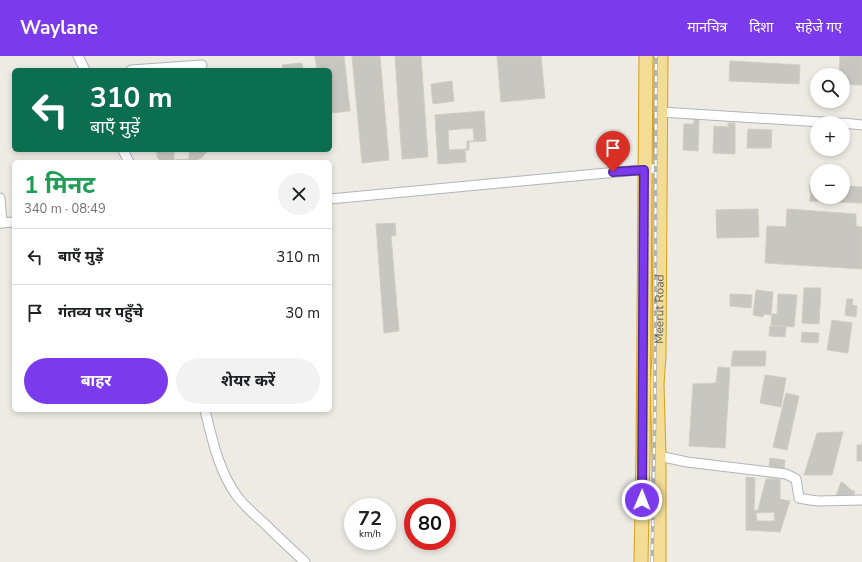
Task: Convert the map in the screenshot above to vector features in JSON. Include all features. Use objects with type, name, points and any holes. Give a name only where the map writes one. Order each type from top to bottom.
[{"type":"highway","name":"Meerut Road","points":[[641,562],[646,56]]},
{"type":"highway","name":"Meerut Road","points":[[659,562],[657,384],[659,356],[661,56]]},
{"type":"street","points":[[78,56],[84,68]]},
{"type":"street","points":[[159,68],[202,65]]},
{"type":"street","points":[[661,112],[810,121]]},
{"type":"street","points":[[850,124],[862,125]]},
{"type":"street","points":[[332,199],[660,168]]},
{"type":"street","points":[[0,198],[1,223],[12,222]]},
{"type":"street","points":[[206,412],[223,472],[229,484],[246,507],[305,562]]},
{"type":"street","points":[[659,456],[687,462],[786,474],[796,479],[799,498],[810,500],[862,500]]},
{"type":"building","points":[[315,56],[344,56],[350,111],[332,113],[332,68],[317,68]]},
{"type":"building","points":[[352,56],[380,56],[389,160],[362,163]]},
{"type":"building","points":[[395,56],[421,56],[428,157],[402,159]]},
{"type":"building","points":[[497,56],[541,56],[545,98],[501,102]]},
{"type":"building","points":[[840,56],[862,56],[862,85],[850,84],[850,68],[839,68]]},
{"type":"building","points":[[730,61],[800,65],[799,84],[729,81]]},
{"type":"building","points":[[302,63],[303,68],[283,68],[282,65]]},
{"type":"building","points":[[452,81],[454,101],[433,104],[431,84]]},
{"type":"building","points":[[484,111],[486,141],[469,142],[469,150],[465,150],[466,162],[438,164],[435,115]],"holes":[[[473,128],[474,141],[467,141],[467,149],[449,150],[448,130]]]},
{"type":"building","points":[[694,119],[699,119],[698,151],[683,150],[684,124],[694,124]]},
{"type":"building","points":[[728,123],[735,123],[735,154],[713,153],[714,126],[728,127]]},
{"type":"building","points":[[748,129],[772,130],[771,148],[747,148]]},
{"type":"building","points":[[157,152],[174,152],[174,160],[160,160],[157,157]]},
{"type":"building","points":[[189,152],[207,152],[201,158],[196,160],[174,160],[189,159]]},
{"type":"building","points":[[850,186],[862,187],[862,203],[850,203]]},
{"type":"building","points":[[758,209],[759,237],[717,238],[716,210]]},
{"type":"building","points":[[787,209],[856,214],[856,226],[862,227],[862,269],[765,263],[767,226],[786,227]]},
{"type":"building","points":[[395,223],[396,235],[391,236],[399,331],[384,333],[376,224]]},
{"type":"building","points":[[804,288],[821,288],[819,324],[802,323]]},
{"type":"building","points":[[756,290],[773,292],[771,315],[764,314],[763,317],[753,315]]},
{"type":"building","points":[[730,294],[752,295],[751,308],[730,306]]},
{"type":"building","points":[[778,294],[797,295],[794,327],[771,325],[772,314],[777,314]]},
{"type":"building","points":[[847,299],[853,299],[852,305],[857,306],[856,317],[845,315]]},
{"type":"building","points":[[832,320],[852,323],[848,353],[827,350]]},
{"type":"building","points":[[770,326],[786,327],[785,337],[769,336]]},
{"type":"building","points":[[802,332],[819,333],[818,343],[801,342]]},
{"type":"building","points":[[733,351],[766,351],[765,366],[731,366]]},
{"type":"building","points":[[718,367],[730,368],[725,448],[689,446],[693,384],[716,383]]},
{"type":"building","points":[[765,375],[786,378],[781,407],[760,403]]},
{"type":"building","points":[[786,393],[799,396],[787,450],[773,447]]},
{"type":"building","points":[[843,432],[832,475],[804,475],[817,433]]},
{"type":"building","points":[[857,445],[862,445],[862,461],[857,461]]},
{"type":"building","points":[[770,458],[785,460],[784,469],[769,466]]},
{"type":"building","points":[[746,477],[755,478],[754,510],[758,510],[766,479],[780,479],[780,499],[790,501],[780,532],[746,530]],"holes":[[[774,512],[775,521],[757,521],[756,513]]]},
{"type":"building","points":[[841,482],[851,490],[855,491],[853,496],[836,496]]},
{"type":"railway","points":[[652,562],[655,407],[656,56]]},
{"type":"route","points":[[613,172],[644,170],[642,500]]}]
